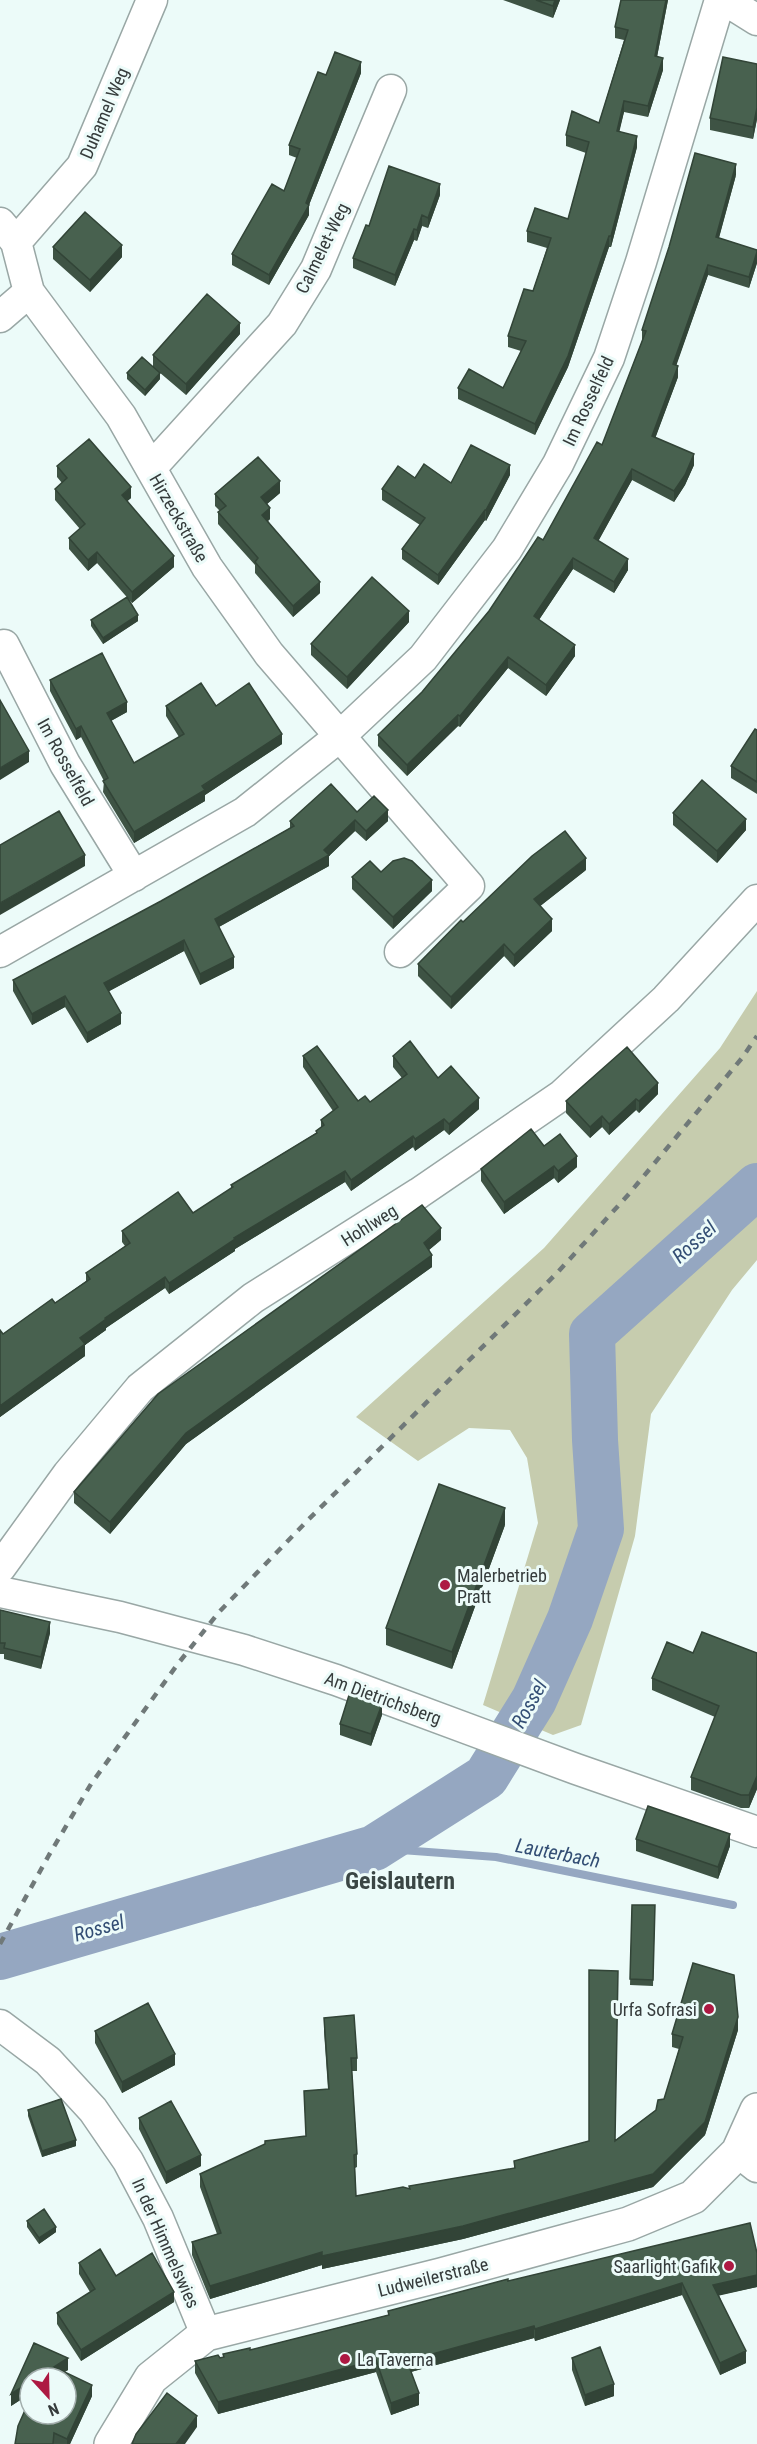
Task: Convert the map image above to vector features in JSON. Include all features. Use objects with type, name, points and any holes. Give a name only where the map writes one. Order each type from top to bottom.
[{"type":"main road","name":"Ludweilerstraße","points":[[111,2444],[151,2378],[206,2334],[441,2276],[628,2224],[693,2197],[748,2159],[757,2110]]},
{"type":"street","name":"Duhamel Weg","points":[[8,233],[82,166],[152,0]]},
{"type":"street","name":"Im Rosselfeld","points":[[0,952],[245,812],[339,737],[423,658],[507,549],[558,464],[609,358],[641,262],[720,0]]},
{"type":"street","points":[[725,0],[757,20]]},
{"type":"street","name":"Calmelet-Weg","points":[[151,468],[282,324],[316,269],[391,90]]},
{"type":"street","points":[[0,317],[29,291],[8,233]]},
{"type":"street","name":"Hirzeckstraße","points":[[29,291],[121,416],[207,567],[269,654],[339,737]]},
{"type":"street","name":"Im Rosselfeld","points":[[4,645],[65,764],[134,876]]},
{"type":"street","points":[[339,737],[469,885],[400,952]]},
{"type":"street","name":"Hohlweg","points":[[0,1568],[68,1474],[140,1388],[254,1298],[419,1193],[562,1095],[666,999],[757,900]]},
{"type":"street","name":"Am Dietrichsberg","points":[[0,1592],[120,1617],[244,1650],[336,1680],[576,1769],[757,1832]]},
{"type":"street","name":"In der Himmelswies","points":[[0,2025],[48,2061],[93,2110],[128,2161],[158,2218],[206,2334]]},
{"type":"green space","points":[[757,991],[757,1260],[732,1290],[651,1414],[635,1536],[581,1725],[553,1735],[483,1705],[538,1523],[527,1458],[510,1430],[469,1428],[418,1461],[356,1417],[544,1248],[720,1048]]},
{"type":"building","points":[[536,0],[555,0],[553,6]]},
{"type":"building","points":[[621,0],[666,0],[655,56],[663,58],[648,106],[624,101],[617,131],[637,136],[611,236],[609,236],[568,356],[535,424],[458,388],[469,369],[503,388],[526,341],[508,336],[524,289],[533,291],[551,238],[527,231],[535,208],[568,219],[589,142],[566,135],[572,111],[599,123],[628,30],[615,27]]},
{"type":"building","points":[[335,52],[361,62],[306,203],[309,205],[269,275],[232,254],[272,184],[284,191],[300,149],[289,145],[318,72],[326,75]]},
{"type":"building","points":[[723,57],[757,64],[757,108],[753,127],[710,118]]},
{"type":"building","points":[[695,153],[736,164],[716,237],[757,250],[757,252],[749,277],[708,265],[673,364],[678,366],[652,436],[694,454],[685,475],[674,491],[632,469],[594,538],[628,559],[614,582],[573,558],[534,616],[575,645],[546,685],[508,657],[460,716],[458,715],[407,765],[378,735],[422,692],[489,611],[538,537],[543,540],[597,442],[602,445],[646,331],[642,330],[669,247]]},
{"type":"building","points":[[389,166],[440,184],[428,218],[422,215],[395,275],[353,258],[366,225],[369,226]]},
{"type":"building","points":[[85,212],[122,245],[90,280],[53,247]]},
{"type":"building","points":[[207,294],[240,323],[186,384],[153,355]]},
{"type":"building","points":[[142,357],[160,373],[145,390],[127,373]]},
{"type":"building","points":[[89,439],[131,487],[122,495],[174,556],[132,592],[97,552],[88,560],[69,538],[85,524],[55,489],[67,478],[57,466]]},
{"type":"building","points":[[471,445],[510,465],[486,510],[438,575],[402,549],[425,518],[382,489],[398,466],[415,478],[424,464],[451,483]]},
{"type":"building","points":[[258,457],[280,481],[261,497],[270,508],[262,515],[320,582],[293,606],[255,562],[258,558],[218,512],[226,506],[215,494]]},
{"type":"building","points":[[372,577],[409,611],[347,677],[311,644]]},
{"type":"building","points":[[127,597],[138,615],[103,638],[91,620]]},
{"type":"building","points":[[102,653],[127,702],[107,713],[134,763],[184,734],[166,706],[201,683],[216,706],[249,683],[282,734],[202,786],[205,790],[134,832],[103,781],[108,778],[81,726],[76,729],[50,680]]},
{"type":"building","points":[[0,700],[29,751],[0,768]]},
{"type":"building","points":[[755,729],[757,730],[757,782],[731,766]]},
{"type":"building","points":[[702,780],[746,819],[717,851],[673,813]]},
{"type":"building","points":[[331,784],[357,812],[374,796],[388,810],[366,831],[355,820],[324,850],[329,855],[215,919],[234,957],[200,974],[184,940],[104,983],[121,1013],[87,1033],[65,996],[32,1014],[13,980],[161,901],[294,826],[290,821]]},
{"type":"building","points":[[59,811],[85,855],[0,903],[0,845]]},
{"type":"building","points":[[565,831],[586,858],[534,899],[552,919],[514,955],[504,944],[451,997],[418,964],[461,920],[463,922],[532,856]]},
{"type":"building","points":[[404,858],[412,861],[432,880],[393,917],[352,877],[370,861],[381,872],[393,861]]},
{"type":"building","points":[[410,1041],[438,1078],[451,1066],[479,1098],[449,1124],[444,1119],[415,1139],[413,1136],[351,1180],[345,1171],[234,1238],[169,1283],[165,1277],[105,1318],[80,1338],[85,1344],[0,1406],[0,1330],[3,1334],[52,1299],[55,1303],[90,1279],[86,1273],[130,1243],[122,1231],[178,1192],[193,1213],[233,1187],[231,1185],[317,1133],[316,1131],[324,1125],[321,1120],[338,1107],[303,1056],[317,1046],[358,1101],[365,1096],[370,1102],[407,1074],[393,1056]]},
{"type":"building","points":[[627,1047],[658,1083],[639,1101],[636,1099],[609,1124],[602,1116],[590,1127],[566,1101]]},
{"type":"building","points":[[531,1129],[544,1146],[560,1134],[577,1156],[558,1171],[554,1166],[504,1202],[481,1169]]},
{"type":"building","points":[[422,1205],[441,1228],[424,1243],[432,1255],[186,1433],[110,1522],[74,1492],[158,1394]]},
{"type":"building","name":"Malerbetrieb Pratt","points":[[439,1484],[505,1508],[452,1652],[386,1628]]},
{"type":"building","points":[[0,1610],[50,1622],[41,1657],[4,1648],[5,1643],[0,1643]]},
{"type":"building","points":[[702,1632],[757,1653],[757,1776],[749,1795],[741,1795],[691,1777],[719,1706],[652,1678],[667,1642],[693,1653]]},
{"type":"building","points":[[350,1692],[382,1704],[371,1734],[340,1724]]},
{"type":"building","points":[[648,1806],[730,1834],[718,1867],[636,1839]]},
{"type":"building","points":[[632,1905],[655,1905],[653,1980],[630,1979]]},
{"type":"building","points":[[693,1963],[734,1975],[738,2017],[705,2122],[653,2174],[463,2226],[322,2256],[322,2252],[210,2286],[192,2242],[221,2233],[200,2174],[265,2144],[265,2141],[306,2136],[304,2091],[329,2089],[324,2018],[354,2015],[357,2058],[351,2058],[357,2154],[354,2155],[356,2196],[403,2187],[410,2189],[409,2186],[515,2168],[514,2161],[589,2141],[589,1970],[618,1971],[615,2141],[656,2110],[658,2100],[664,2099],[683,2037],[672,2034]]},
{"type":"building","points":[[148,2003],[175,2054],[122,2082],[95,2031]]},
{"type":"building","points":[[61,2099],[76,2140],[42,2151],[28,2110]]},
{"type":"building","points":[[171,2101],[201,2155],[166,2172],[139,2118]]},
{"type":"building","points":[[44,2209],[56,2227],[39,2238],[27,2221]]},
{"type":"building","points":[[750,2223],[757,2253],[757,2275],[713,2285],[746,2351],[720,2363],[682,2283],[535,2329],[534,2326],[407,2361],[419,2393],[391,2403],[376,2360],[218,2402],[195,2361],[218,2355],[220,2358],[224,2357],[223,2354],[250,2348],[250,2350],[389,2315],[388,2311],[508,2279],[508,2281]]},
{"type":"building","points":[[100,2249],[116,2276],[152,2253],[174,2292],[81,2350],[57,2313],[95,2289],[79,2263]]},
{"type":"building","points":[[34,2343],[68,2358],[56,2366],[24,2366]]},
{"type":"building","points":[[600,2347],[614,2384],[585,2395],[572,2358]]},
{"type":"building","points":[[18,2378],[18,2389],[11,2394]]},
{"type":"building","points":[[78,2378],[92,2385],[78,2415]]},
{"type":"building","points":[[167,2393],[197,2416],[176,2444],[132,2444],[136,2434]]},
{"type":"building","points":[[18,2426],[73,2426],[67,2439],[54,2433],[53,2444],[15,2444]]},
{"type":"waterway","name":"Rossel","points":[[0,1957],[374,1848],[486,1777],[534,1700],[570,1619],[601,1529],[595,1440],[592,1334],[757,1186]]},
{"type":"waterway","name":"Lauterbach","points":[[374,1848],[496,1857],[733,1905]]},
{"type":"railway","points":[[0,1944],[91,1784],[177,1665],[219,1612],[309,1519],[557,1273],[628,1195],[742,1058],[757,1036]]},
{"type":"place","name":"Malerbetrieb Pratt","points":[[445,1585]]},
{"type":"place","name":"Urfa Sofrasi","points":[[709,2009]]},
{"type":"place","name":"Saarlight Gafik","points":[[729,2266]]},
{"type":"place","name":"La Taverna","points":[[345,2359]]},
{"type":"district","name":"Geislautern","points":[[400,1881]]}]
